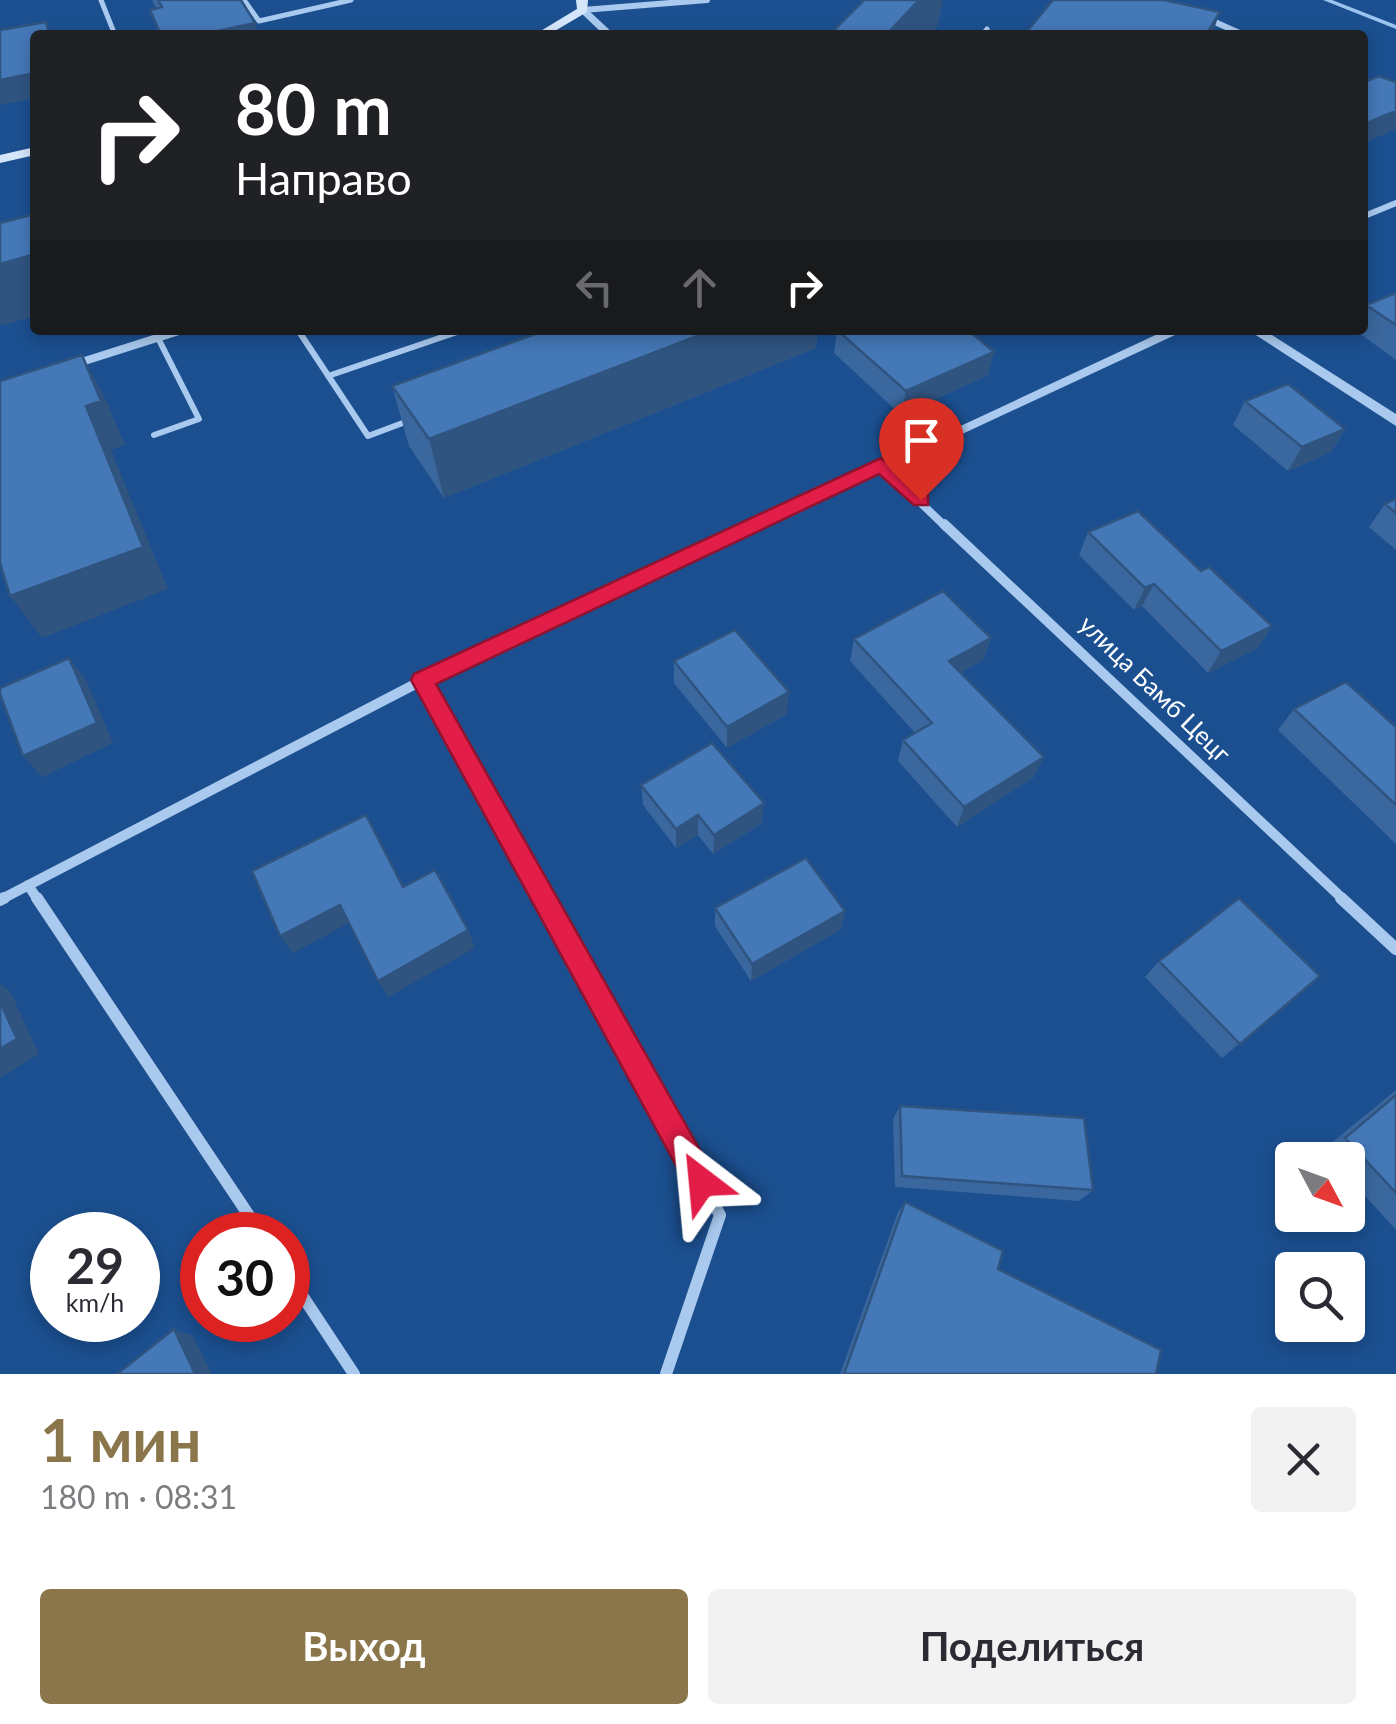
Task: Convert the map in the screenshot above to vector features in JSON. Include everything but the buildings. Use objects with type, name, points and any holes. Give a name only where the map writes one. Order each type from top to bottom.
[{"type":"main road","points":[[547,30],[582,5]]},
{"type":"main road","points":[[0,159],[30,153]]},
{"type":"street","points":[[582,5],[707,0]]},
{"type":"street","points":[[582,5],[605,30]]},
{"type":"street","points":[[1197,14],[1233,30]]},
{"type":"street","points":[[1368,215],[1396,203]]},
{"type":"street","points":[[53,372],[167,335]]},
{"type":"street","points":[[0,900],[422,680],[1165,335]]},
{"type":"street","points":[[1263,335],[1396,421]]},
{"type":"street","name":"улица Бамб Цецг","points":[[881,464],[1396,949]]},
{"type":"street","points":[[422,680],[720,1216],[666,1374]]},
{"type":"street","points":[[28,885],[247,1212]]},
{"type":"street","points":[[310,1307],[354,1374]]},
{"type":"lane","points":[[101,0],[114,30]]},
{"type":"lane","points":[[244,0],[259,21],[352,0]]},
{"type":"lane","points":[[301,335],[368,436],[423,415]]},
{"type":"lane","points":[[328,376],[448,335]]},
{"type":"lane","points":[[154,435],[198,419],[158,338]]},
{"type":"waterway","points":[[1326,0],[1396,27]]},
{"type":"route","points":[[702,1182],[422,680],[881,464],[921,500]]}]
